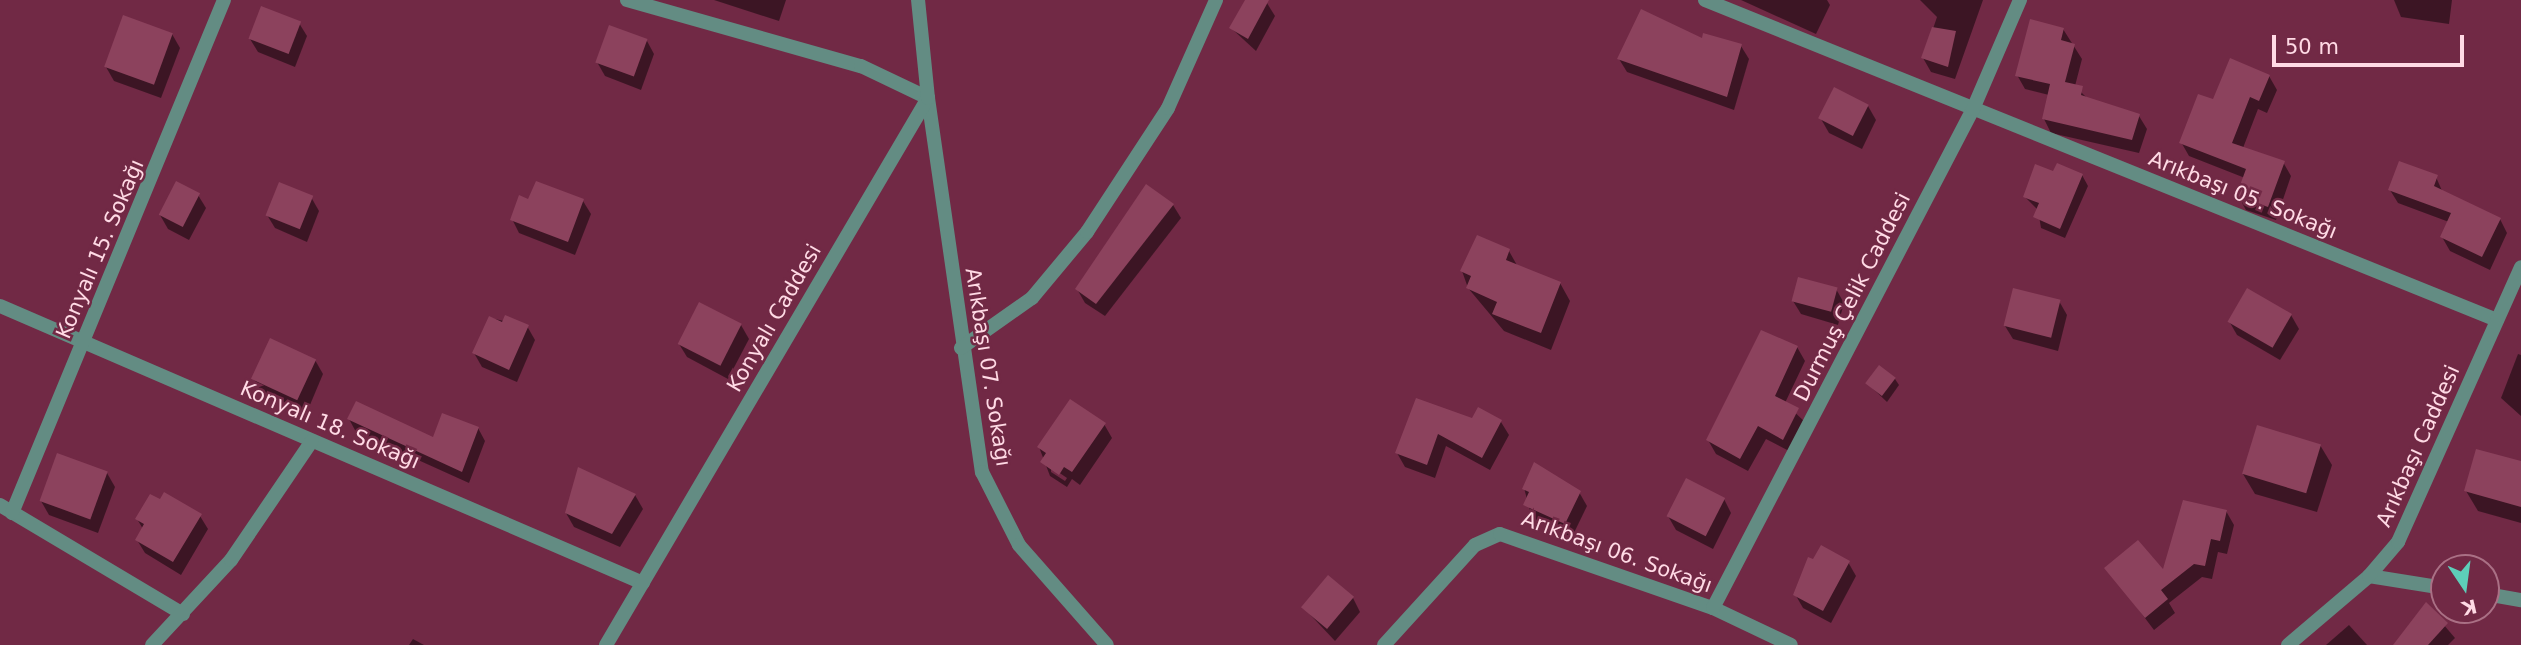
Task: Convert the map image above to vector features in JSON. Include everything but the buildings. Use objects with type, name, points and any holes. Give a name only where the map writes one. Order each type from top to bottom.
[{"type":"street","name":"Konyalı 15. Sokağı","points":[[6,509],[83,340],[224,0]]},
{"type":"street","points":[[627,0],[861,66],[928,98]]},
{"type":"street","points":[[918,0],[928,98]]},
{"type":"street","points":[[961,348],[1032,298],[1087,232],[1168,108],[1216,0]]},
{"type":"street","name":"Arıkbaşı 05. Sokağı","points":[[1705,0],[2497,320]]},
{"type":"street","name":"Durmuş Çelik Caddesi","points":[[1713,608],[1973,108],[2020,0]]},
{"type":"street","name":"Arıkbaşı 07. Sokağı","points":[[928,98],[961,348],[993,505],[1018,545],[1107,645]]},
{"type":"street","name":"Konyalı Caddesi","points":[[606,645],[928,98]]},
{"type":"street","name":"Arıkbaşı Caddesi","points":[[2288,645],[2369,576],[2409,521],[2497,320],[2514,298],[2521,267]]},
{"type":"street","name":"Konyalı 18. Sokağı","points":[[0,306],[643,583]]},
{"type":"street","points":[[152,645],[231,560],[312,440]]},
{"type":"street","points":[[6,509],[183,614]]},
{"type":"street","name":"Arıkbaşı 06. Sokağı","points":[[1384,645],[1475,545],[1500,534],[1713,608],[1791,645]]},
{"type":"street","points":[[2369,576],[2430,586]]},
{"type":"street","points":[[2500,596],[2521,600]]}]
